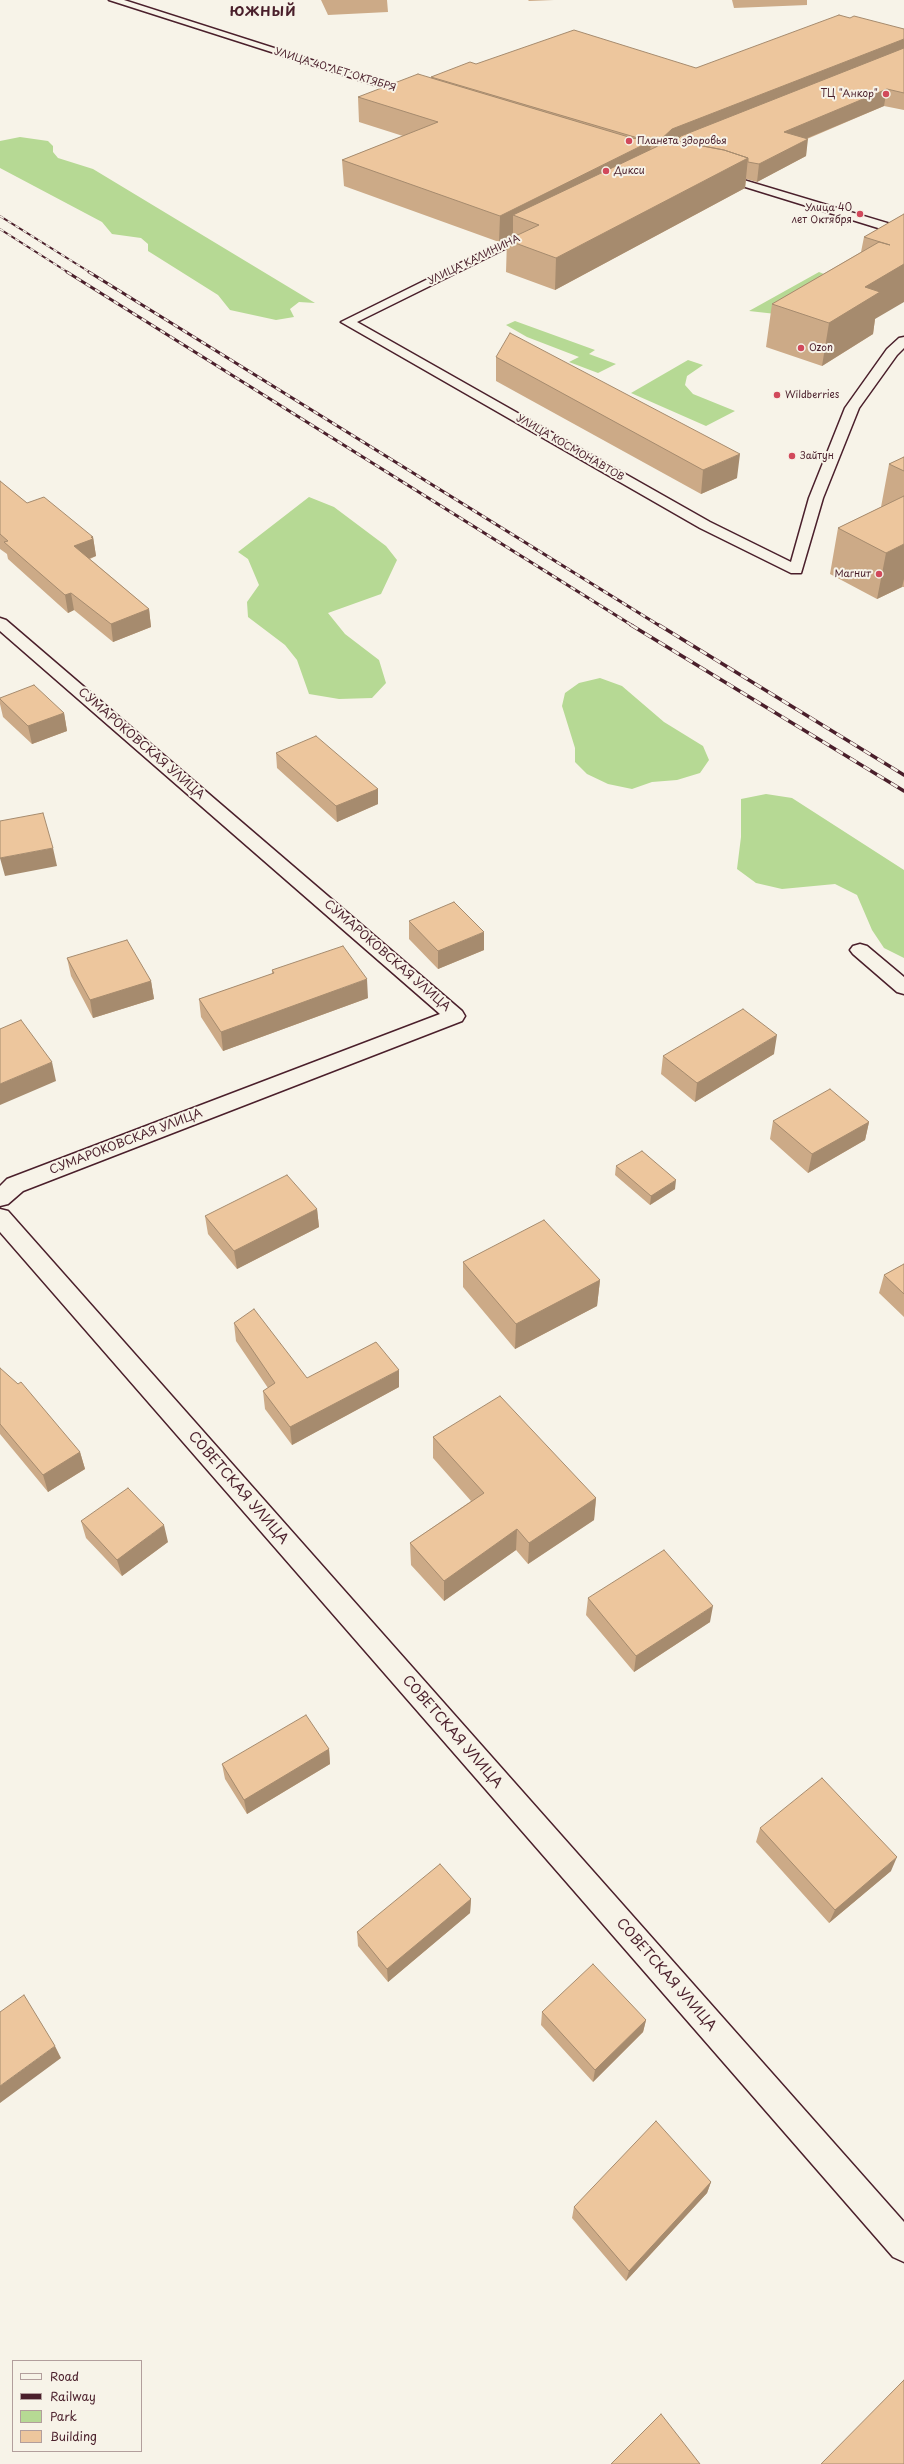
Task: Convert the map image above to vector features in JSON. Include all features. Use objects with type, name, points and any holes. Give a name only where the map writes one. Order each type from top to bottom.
[{"type":"street","name":"УЛИЦА 40 ЛЕТ ОКТЯБРЯ","points":[[114,0],[430,99]]},
{"type":"street","points":[[703,172],[904,232]]},
{"type":"street","name":"УЛИЦА КАЛИНИНА","points":[[347,322],[544,226]]},
{"type":"street","name":"УЛИЦА КОСМОНАВТОВ","points":[[347,322],[705,525],[796,570],[816,498],[852,408],[892,352],[904,341]]},
{"type":"street","name":"СУМАРОКОВСКАЯ УЛИЦА","points":[[0,623],[456,1016],[15,1185],[0,1198]]},
{"type":"street","points":[[860,950],[904,986]]},
{"type":"street","name":"СОВЕТСКАЯ УЛИЦА","points":[[4,1230],[904,2246]]},
{"type":"green space","points":[[20,137],[48,141],[53,146],[53,152],[58,158],[93,169],[315,303],[299,302],[290,309],[294,317],[276,320],[230,310],[218,295],[148,251],[148,244],[141,238],[112,234],[102,222],[0,168],[0,141]]},
{"type":"green space","points":[[819,272],[824,274],[776,314],[749,311]]},
{"type":"green space","points":[[515,321],[595,350],[589,354],[616,364],[598,373],[569,362],[579,357],[527,337],[506,325]]},
{"type":"green space","points":[[688,360],[703,365],[687,376],[685,385],[693,394],[735,411],[706,426],[631,393]]},
{"type":"green space","points":[[309,497],[334,507],[386,546],[397,560],[381,594],[328,613],[345,634],[379,660],[386,683],[372,698],[339,699],[309,694],[297,660],[285,645],[248,617],[247,602],[259,585],[248,559],[238,552]]},
{"type":"green space","points":[[600,678],[622,686],[664,722],[703,746],[709,760],[700,773],[677,780],[652,782],[632,789],[608,784],[587,774],[575,762],[575,748],[562,706],[565,693],[579,683]]},
{"type":"green space","points":[[766,794],[792,798],[904,870],[904,958],[884,948],[872,930],[857,895],[835,884],[782,889],[756,883],[737,869],[741,837],[741,799]]},
{"type":"building","points":[[839,15],[850,18],[854,16],[904,29],[904,39],[672,129],[659,141],[638,138],[431,77],[470,62],[476,64],[574,30],[696,68]]},
{"type":"building","points":[[904,48],[904,93],[887,89],[784,132],[808,139],[759,164],[748,162],[748,158],[724,150],[676,141],[681,136]]},
{"type":"building","points":[[418,74],[632,138],[651,141],[500,216],[342,160],[438,122],[358,97]]},
{"type":"building","points":[[666,139],[724,150],[748,158],[556,258],[507,240],[539,225],[513,215],[658,146]]},
{"type":"building","points":[[904,214],[904,264],[865,287],[880,292],[829,323],[772,304],[879,242],[890,245],[864,237]]},
{"type":"building","points":[[510,333],[740,454],[703,470],[496,357]]},
{"type":"building","points":[[904,457],[904,471],[889,464]]},
{"type":"building","points":[[0,481],[27,503],[44,497],[93,537],[91,537],[93,539],[74,546],[149,609],[111,624],[71,593],[65,595],[4,542],[8,541],[0,534]]},
{"type":"building","points":[[904,496],[904,544],[886,553],[838,528]]},
{"type":"building","points":[[34,685],[64,713],[28,726],[0,698]]},
{"type":"building","points":[[316,736],[378,789],[336,806],[276,753]]},
{"type":"building","points":[[43,813],[53,848],[0,858],[0,821]]},
{"type":"building","points":[[454,902],[484,932],[438,951],[409,921]]},
{"type":"building","points":[[127,940],[151,981],[90,1000],[67,958]]},
{"type":"building","points":[[343,946],[367,979],[221,1032],[199,999],[274,973],[272,970]]},
{"type":"building","points":[[743,1009],[777,1035],[697,1083],[663,1056]]},
{"type":"building","points":[[21,1020],[52,1062],[0,1084],[0,1029]]},
{"type":"building","points":[[830,1089],[869,1122],[812,1154],[773,1121]]},
{"type":"building","points":[[642,1151],[676,1180],[651,1196],[616,1166]]},
{"type":"building","points":[[287,1175],[317,1209],[234,1251],[205,1216]]},
{"type":"building","points":[[544,1220],[600,1280],[516,1324],[463,1262]]},
{"type":"building","points":[[904,1264],[904,1294],[884,1275]]},
{"type":"building","points":[[254,1309],[307,1378],[376,1342],[399,1370],[290,1427],[263,1391],[275,1383],[234,1323]]},
{"type":"building","points":[[0,1368],[18,1384],[21,1382],[80,1452],[43,1475],[0,1424]]},
{"type":"building","points":[[500,1396],[596,1498],[529,1543],[517,1529],[444,1581],[410,1543],[484,1493],[433,1437]]},
{"type":"building","points":[[128,1488],[164,1525],[117,1560],[81,1521]]},
{"type":"building","points":[[664,1550],[713,1606],[636,1656],[588,1598]]},
{"type":"building","points":[[306,1715],[329,1749],[244,1800],[222,1764]]},
{"type":"building","points":[[822,1778],[897,1857],[835,1910],[760,1828]]},
{"type":"building","points":[[440,1864],[471,1899],[387,1969],[357,1932]]},
{"type":"building","points":[[593,1964],[646,2020],[595,2070],[542,2012]]},
{"type":"building","points":[[24,1995],[55,2046],[0,2086],[0,2012]]},
{"type":"building","points":[[656,2121],[711,2182],[629,2271],[574,2207]]},
{"type":"building","points":[[904,2380],[904,2464],[821,2464]]},
{"type":"building","points":[[661,2414],[700,2464],[611,2464]]},
{"type":"railway","points":[[0,216],[91,273]]},
{"type":"railway","points":[[0,229],[69,273]]},
{"type":"railway","points":[[67,272],[633,626]]},
{"type":"railway","points":[[89,272],[660,626]]},
{"type":"railway","points":[[631,625],[904,791]]},
{"type":"railway","points":[[659,625],[904,775]]},
{"type":"place","name":"ТЦ \"Анкор\"","points":[[886,94]]},
{"type":"place","name":"Планета здоровья","points":[[629,141]]},
{"type":"place","name":"Дикси","points":[[606,171]]},
{"type":"place","name":"Улица 40 лет Октября","points":[[860,214]]},
{"type":"place","name":"Ozon","points":[[801,348]]},
{"type":"place","name":"Wildberries","points":[[777,395]]},
{"type":"place","name":"Зайтун","points":[[792,456]]},
{"type":"place","name":"Магнит","points":[[879,574]]},
{"type":"district","name":"ЮЖНЫЙ","points":[[263,12]]}]
